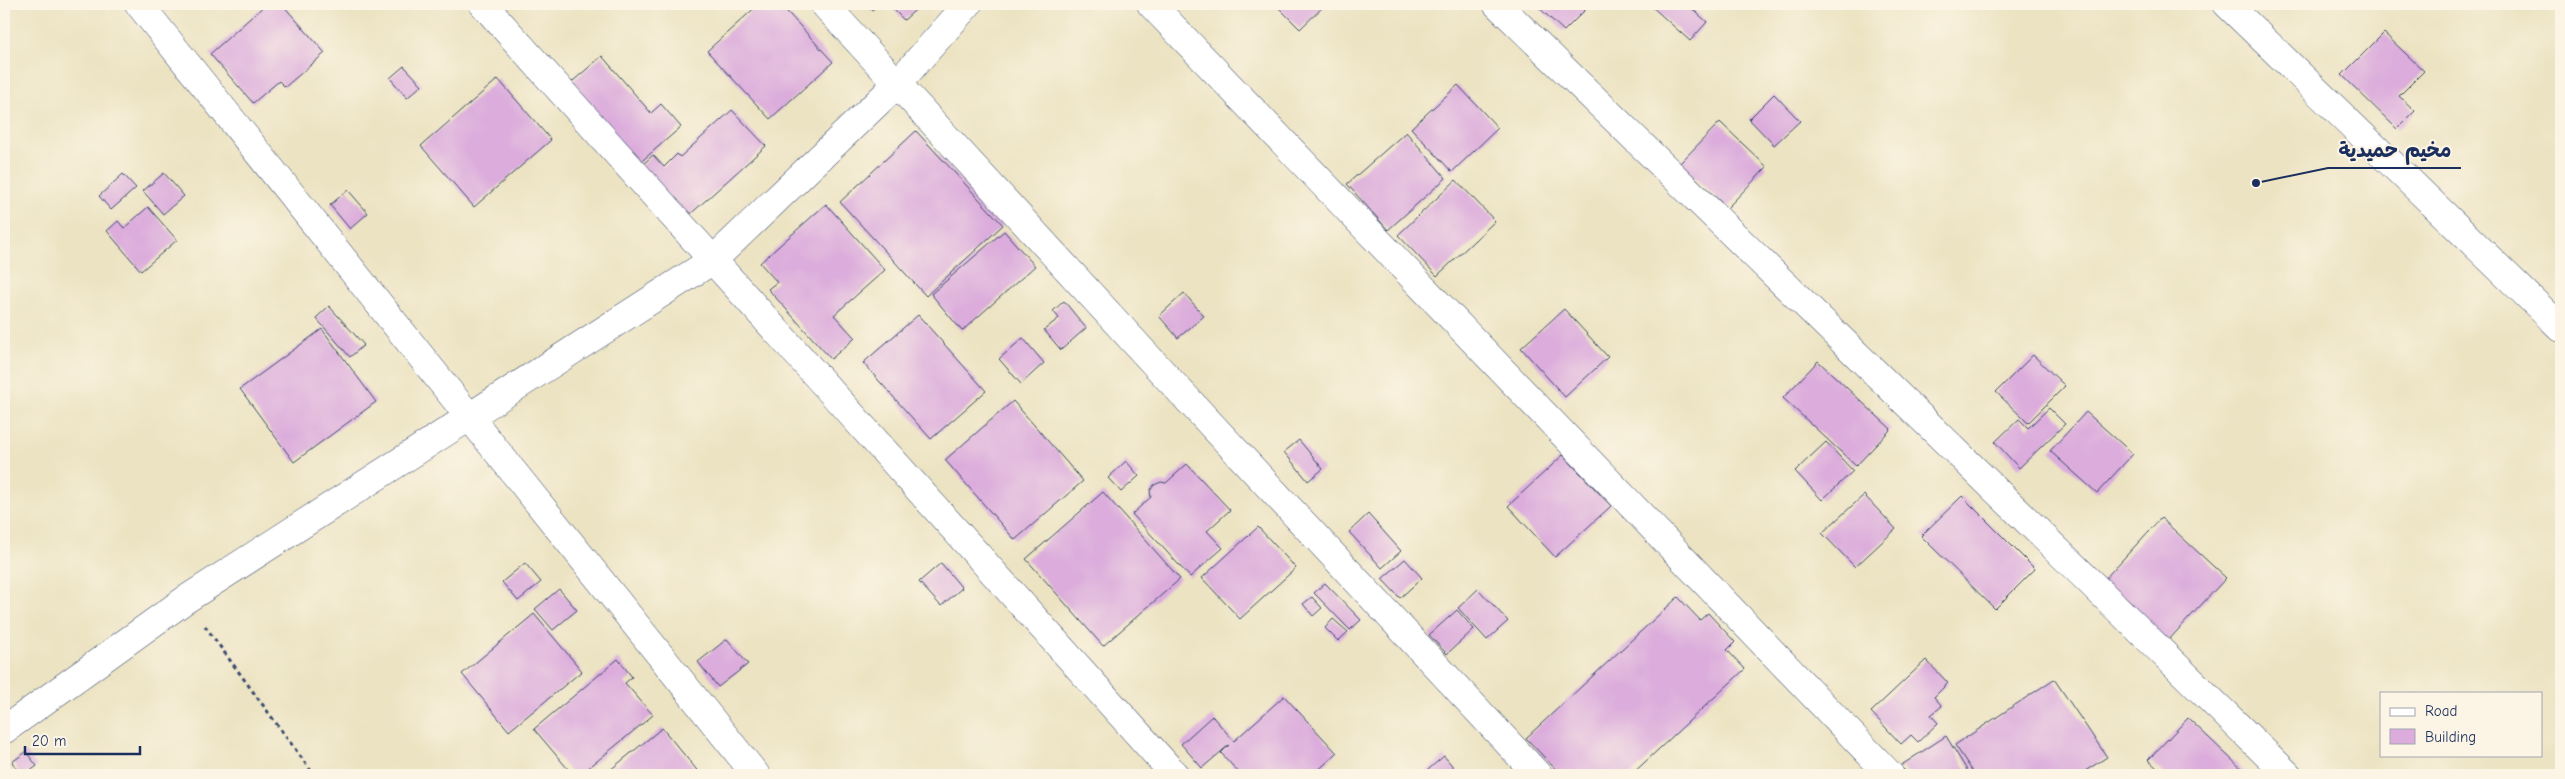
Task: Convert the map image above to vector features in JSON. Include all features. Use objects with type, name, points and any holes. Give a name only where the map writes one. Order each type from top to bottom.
[{"type":"street","points":[[139,4],[756,775]]},
{"type":"street","points":[[483,4],[1175,775]]},
{"type":"street","points":[[824,4],[1150,360],[1538,775]]},
{"type":"street","points":[[4,730],[186,600],[713,260],[898,83],[968,4]]},
{"type":"street","points":[[1151,4],[1890,775]]},
{"type":"street","points":[[1498,4],[2288,775]]},
{"type":"street","points":[[2227,4],[2561,328]]},
{"type":"path","points":[[186,600],[314,775]]},
{"type":"building","points":[[266,4],[282,4],[325,53],[285,87],[279,81],[253,103],[210,54]]},
{"type":"building","points":[[759,4],[780,4],[833,62],[770,119],[707,51]]},
{"type":"building","points":[[866,4],[879,4],[872,10]]},
{"type":"building","points":[[892,4],[922,4],[904,20],[890,6]]},
{"type":"building","points":[[1275,4],[1326,4],[1300,29]]},
{"type":"building","points":[[1535,4],[1591,4],[1564,31]]},
{"type":"building","points":[[1649,4],[1687,4],[1707,22],[1690,41]]},
{"type":"building","points":[[2384,33],[2424,71],[2399,96],[2415,111],[2397,129],[2342,75]]},
{"type":"building","points":[[602,56],[651,113],[661,104],[681,127],[636,166],[566,87]]},
{"type":"building","points":[[404,66],[422,85],[407,98],[390,78]]},
{"type":"building","points":[[498,79],[551,140],[474,207],[421,146]]},
{"type":"building","points":[[1458,85],[1498,128],[1452,172],[1411,128]]},
{"type":"building","points":[[1774,94],[1800,121],[1774,145],[1749,119]]},
{"type":"building","points":[[732,110],[766,146],[685,219],[638,169],[653,155],[664,167],[677,154],[680,157]]},
{"type":"building","points":[[1720,122],[1767,167],[1727,208],[1680,163]]},
{"type":"building","points":[[916,131],[1003,225],[926,296],[840,202]]},
{"type":"building","points":[[1406,132],[1446,178],[1388,230],[1347,184]]},
{"type":"building","points":[[164,173],[184,196],[163,214],[143,191]]},
{"type":"building","points":[[123,174],[136,188],[111,210],[99,196]]},
{"type":"building","points":[[1456,180],[1495,221],[1437,276],[1398,235]]},
{"type":"building","points":[[348,190],[368,213],[350,229],[330,205]]},
{"type":"building","points":[[826,204],[885,270],[834,315],[855,338],[831,359],[768,289],[777,282],[760,263]]},
{"type":"building","points":[[148,207],[177,240],[141,271],[107,231],[118,221],[124,228]]},
{"type":"building","points":[[1004,231],[1035,266],[962,331],[931,294]]},
{"type":"building","points":[[1184,293],[1204,316],[1178,338],[1159,316]]},
{"type":"building","points":[[1064,301],[1086,328],[1061,350],[1044,330],[1059,318],[1053,311]]},
{"type":"building","points":[[329,306],[364,345],[350,357],[316,318]]},
{"type":"building","points":[[1564,309],[1608,357],[1565,397],[1521,348]]},
{"type":"building","points":[[918,315],[986,391],[931,439],[863,363]]},
{"type":"building","points":[[322,329],[376,402],[294,462],[240,389]]},
{"type":"building","points":[[1023,338],[1044,363],[1021,384],[999,359]]},
{"type":"building","points":[[2033,355],[2065,386],[2028,423],[1996,392]]},
{"type":"building","points":[[1818,361],[1891,429],[1856,466],[1783,398]]},
{"type":"building","points":[[1013,401],[1083,481],[1015,540],[945,460]]},
{"type":"building","points":[[2049,408],[2065,424],[2019,468],[1995,442],[2019,419],[2028,428]]},
{"type":"building","points":[[2086,412],[2133,454],[2097,493],[2050,451]]},
{"type":"building","points":[[1299,440],[1323,469],[1308,481],[1284,452]]},
{"type":"building","points":[[1826,442],[1853,471],[1822,500],[1795,471]]},
{"type":"building","points":[[1563,455],[1611,506],[1555,557],[1508,506]]},
{"type":"building","points":[[1126,461],[1139,476],[1121,492],[1108,478]]},
{"type":"building","points":[[1187,464],[1230,510],[1207,531],[1223,548],[1190,577],[1132,514],[1151,497],[1150,491],[1154,485],[1161,482],[1166,483]]},
{"type":"building","points":[[1103,492],[1180,579],[1103,646],[1026,559]]},
{"type":"building","points":[[1864,495],[1896,529],[1855,567],[1822,533]]},
{"type":"building","points":[[1962,496],[2035,569],[1995,609],[1921,536]]},
{"type":"building","points":[[1368,514],[1401,551],[1382,568],[1349,532]]},
{"type":"building","points":[[2161,518],[2226,578],[2165,644],[2100,584]]},
{"type":"building","points":[[1258,527],[1296,568],[1240,619],[1202,578]]},
{"type":"building","points":[[1405,559],[1422,578],[1400,598],[1382,579]]},
{"type":"building","points":[[525,563],[541,582],[518,601],[502,582]]},
{"type":"building","points":[[941,563],[962,588],[941,606],[919,582]]},
{"type":"building","points":[[1325,583],[1361,620],[1350,630],[1314,593]]},
{"type":"building","points":[[559,589],[577,610],[553,630],[535,609]]},
{"type":"building","points":[[1478,589],[1508,621],[1487,640],[1458,608]]},
{"type":"building","points":[[1312,597],[1322,608],[1313,616],[1303,604]]},
{"type":"building","points":[[1678,597],[1700,620],[1708,613],[1735,642],[1727,650],[1745,669],[1631,775],[1561,775],[1526,738]]},
{"type":"building","points":[[1457,610],[1474,629],[1447,654],[1429,635]]},
{"type":"building","points":[[534,614],[582,671],[509,731],[462,674]]},
{"type":"building","points":[[1333,619],[1348,632],[1338,641],[1325,628]]},
{"type":"building","points":[[727,639],[748,664],[718,687],[698,662]]},
{"type":"building","points":[[618,659],[632,677],[625,683],[653,715],[580,775],[573,775],[534,729]]},
{"type":"building","points":[[1926,660],[1948,683],[1934,697],[1942,706],[1931,715],[1938,723],[1918,742],[1911,735],[1901,744],[1871,712]]},
{"type":"building","points":[[2054,679],[2107,757],[2079,775],[1975,775],[1955,745]]},
{"type":"building","points":[[1284,696],[1337,753],[1313,775],[1241,775],[1221,753],[1229,745],[1202,768],[1181,744],[1212,716],[1234,741]]},
{"type":"building","points":[[2188,718],[2248,775],[2165,775],[2148,760]]},
{"type":"building","points":[[662,728],[701,775],[604,775]]},
{"type":"building","points":[[1946,736],[1970,775],[1909,775],[1900,766]]},
{"type":"building","points":[[26,752],[37,766],[25,775],[21,775],[12,762]]},
{"type":"building","points":[[1444,756],[1460,775],[1422,775]]},
{"type":"place","name":"مخيم حميدية","points":[[2256,183]]}]
